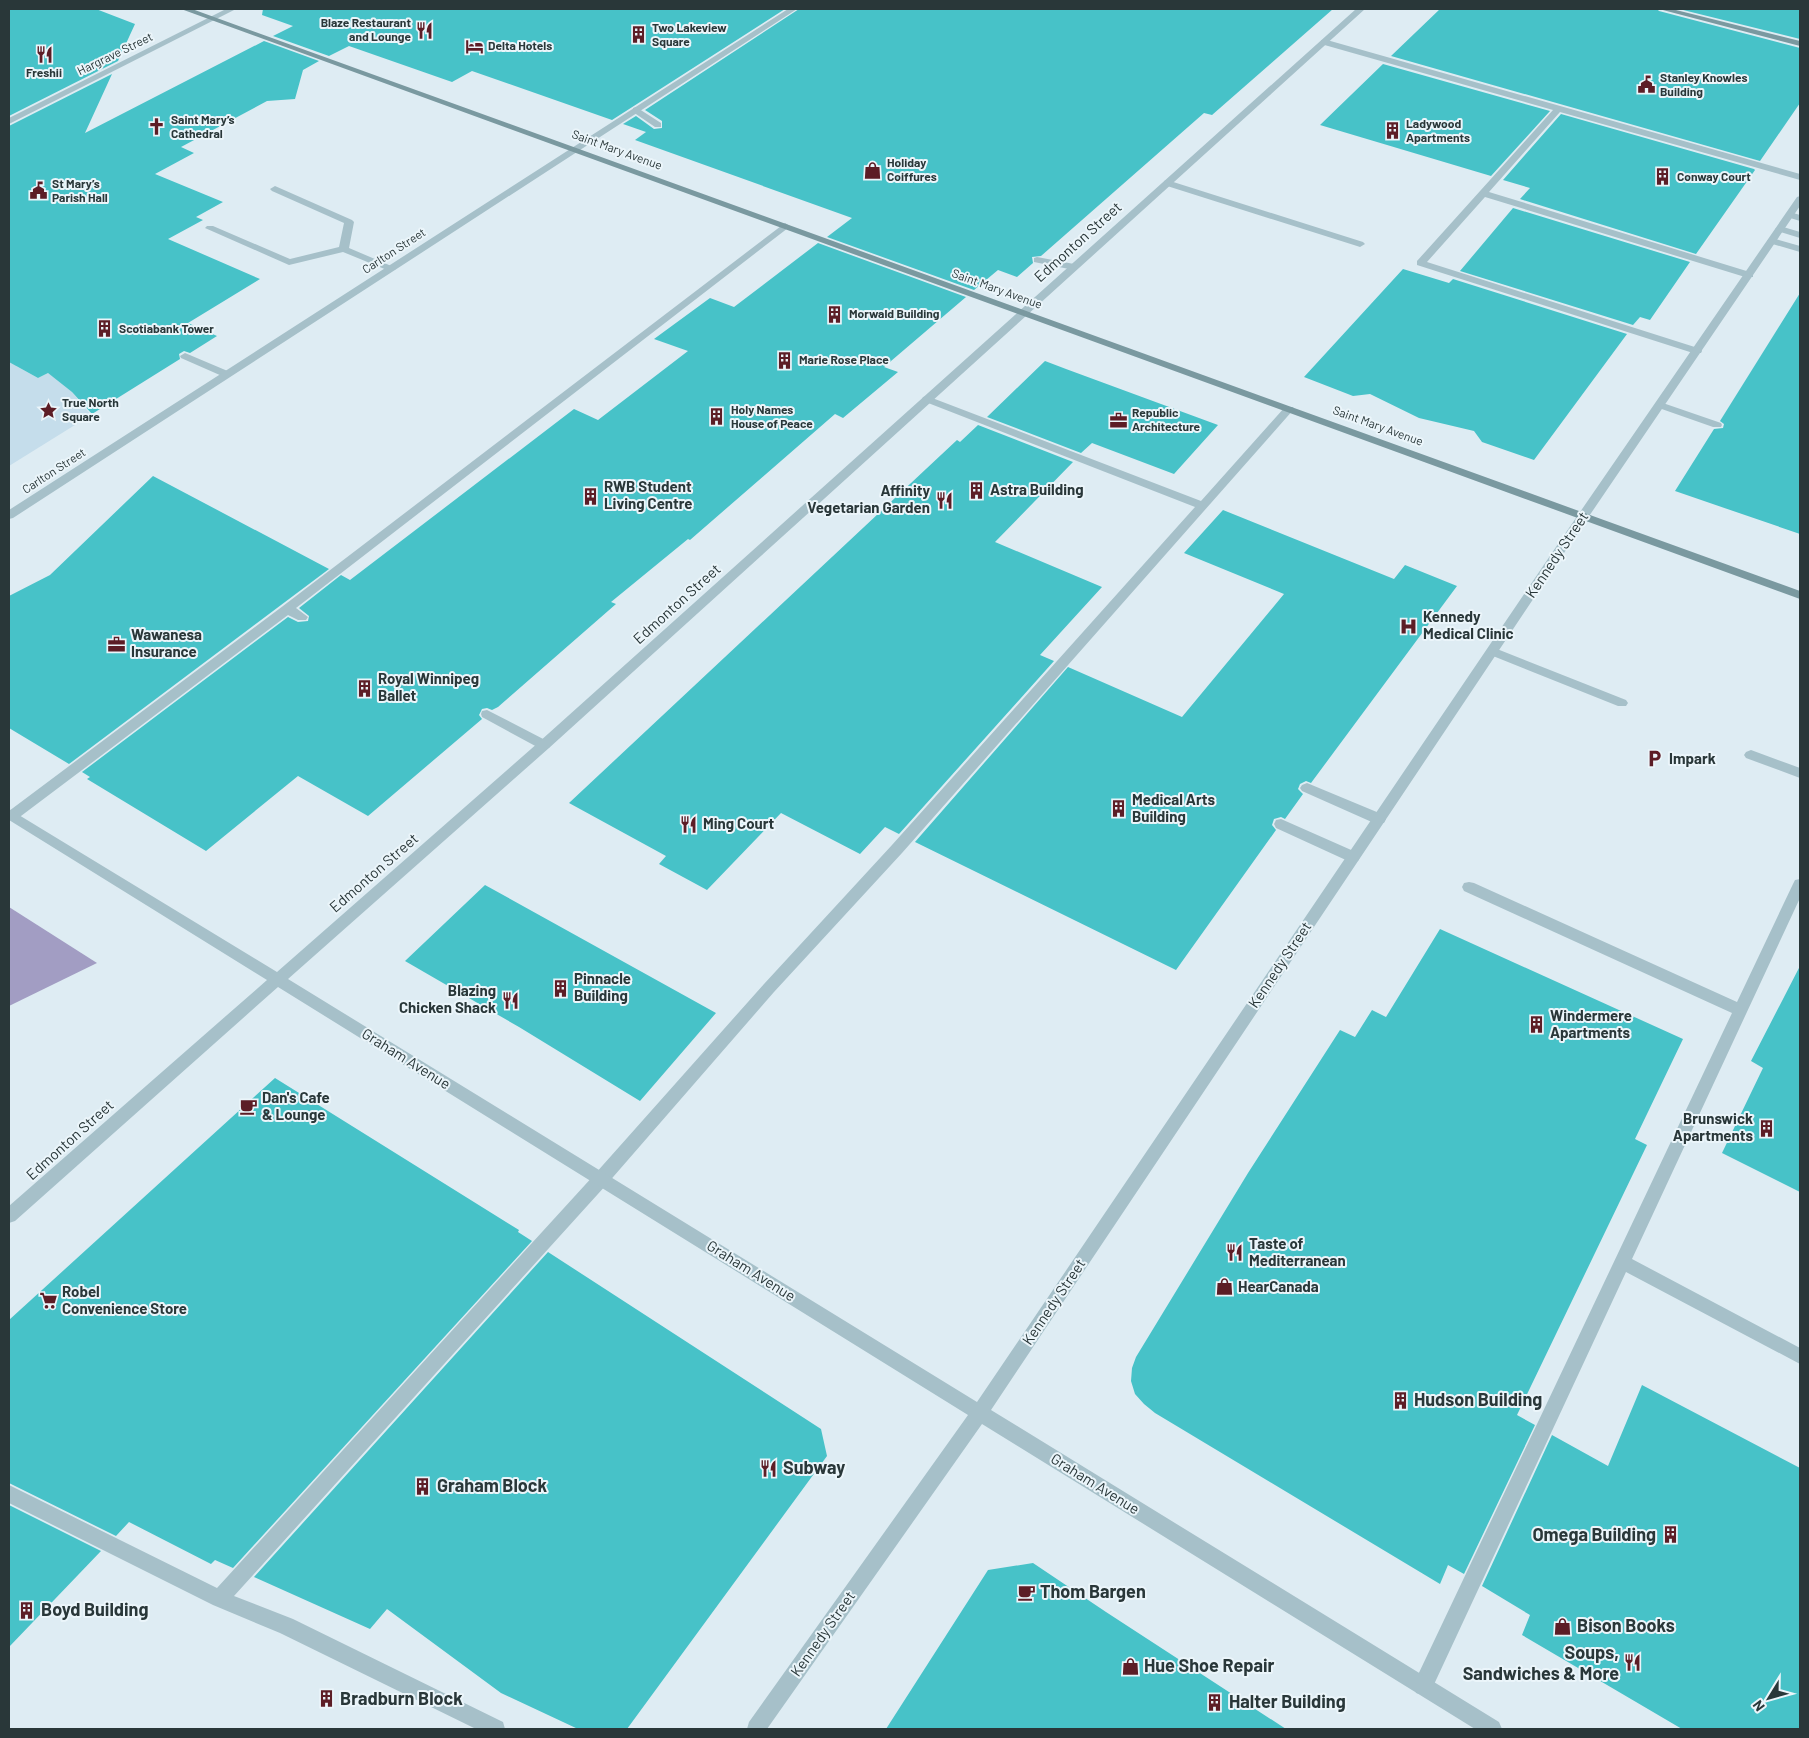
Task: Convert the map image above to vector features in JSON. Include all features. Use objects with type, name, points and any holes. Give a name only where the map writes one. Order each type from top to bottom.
[{"type":"main road","name":"Saint Mary Avenue","points":[[185,9],[1584,515],[1800,595]]},
{"type":"main road","points":[[1663,9],[1800,44]]},
{"type":"street","name":"Hargrave Street","points":[[9,121],[232,9]]},
{"type":"street","name":"Carlton Street","points":[[9,515],[793,9]]},
{"type":"street","name":"Edmonton Street","points":[[9,1216],[544,745],[1361,9]]},
{"type":"street","points":[[1324,42],[1800,177]]},
{"type":"street","points":[[1558,109],[1421,263],[1696,351]]},
{"type":"street","points":[[636,110],[658,125]]},
{"type":"street","points":[[1167,183],[1360,244]]},
{"type":"street","points":[[275,189],[348,222],[344,249]]},
{"type":"street","points":[[1483,193],[1749,274]]},
{"type":"street","name":"Kennedy Street","points":[[756,1729],[980,1412],[1584,515],[1780,229],[1795,216],[1800,199]]},
{"type":"street","points":[[10,815],[287,609],[785,226]]},
{"type":"street","points":[[210,228],[289,262],[344,249],[391,268]]},
{"type":"street","points":[[1780,229],[1800,235]]},
{"type":"street","points":[[1772,241],[1800,249]]},
{"type":"street","points":[[1037,260],[1074,267]]},
{"type":"street","points":[[185,356],[226,374]]},
{"type":"street","points":[[927,399],[1203,506]]},
{"type":"street","points":[[1660,405],[1717,425]]},
{"type":"street","points":[[219,1600],[601,1178],[1289,409]]},
{"type":"street","points":[[287,609],[302,617]]},
{"type":"street","points":[[1492,651],[1622,703]]},
{"type":"street","points":[[487,714],[544,745]]},
{"type":"street","points":[[1751,755],[1800,773]]},
{"type":"street","points":[[1307,788],[1379,819]]},
{"type":"street","name":"Graham Avenue","points":[[10,815],[1492,1729]]},
{"type":"street","points":[[1422,1686],[1800,884]]},
{"type":"street","points":[[1469,888],[1741,1010]]},
{"type":"street","points":[[1622,1262],[1800,1356]]},
{"type":"street","points":[[9,1494],[219,1600],[286,1626],[496,1729]]},
{"type":"lane","points":[[1281,824],[1353,857]]},
{"type":"shaded area","name":"True North Square","points":[[9,353],[24,360],[16,366],[38,378],[48,373],[55,378],[72,392],[91,415],[9,466]]},
{"type":"shaded area","points":[[9,907],[97,963],[9,1006]]},
{"type":"building","points":[[9,9],[96,9],[135,24],[118,61],[9,116]]},
{"type":"building","points":[[263,9],[785,9],[612,120],[472,71],[452,82],[349,46],[329,56],[273,36],[293,26],[262,15]]},
{"type":"building","points":[[799,9],[1333,9],[1212,115],[1204,113],[1041,256],[1032,257],[1033,263],[1017,277],[998,270],[974,290],[827,237],[852,218],[635,140],[646,132],[623,124],[636,116],[654,129],[662,128],[662,121],[645,110]]},
{"type":"building","name":"Stanley Knowles Building","points":[[1440,9],[1657,9],[1800,48],[1800,103],[1760,161],[1391,56]]},
{"type":"building","points":[[1679,9],[1800,9],[1800,39]]},
{"type":"building","points":[[264,41],[319,61],[303,70],[295,99],[267,101],[181,147],[194,153],[155,174],[223,202],[196,217],[203,220],[168,239],[260,279],[188,323],[217,336],[190,353],[184,351],[179,354],[180,359],[92,414],[72,392],[48,373],[38,378],[9,362],[9,126],[112,74],[85,133]]},
{"type":"building","points":[[1383,64],[1550,111],[1491,176],[1320,125]]},
{"type":"building","name":"Conway Court","points":[[1561,114],[1755,170],[1696,254],[1520,199],[1530,188],[1503,180]]},
{"type":"building","points":[[1513,208],[1690,262],[1650,320],[1640,317],[1633,325],[1460,271]]},
{"type":"building","points":[[818,243],[966,297],[884,367],[898,372],[843,418],[835,414],[690,540],[688,539],[611,602],[616,604],[498,707],[492,710],[482,709],[479,715],[482,719],[368,816],[298,776],[206,851],[87,779],[90,777],[82,772],[288,617],[298,622],[308,621],[309,616],[299,608],[341,575],[350,580],[574,409],[598,420],[688,351],[654,339],[710,298],[734,307]]},
{"type":"building","points":[[1403,269],[1449,283],[1453,279],[1627,334],[1534,460],[1482,442],[1474,431],[1419,418],[1370,394],[1353,396],[1304,377]]},
{"type":"building","points":[[1800,293],[1800,534],[1675,491],[1714,429],[1723,428],[1724,424],[1720,421]]},
{"type":"building","name":"Republic Architecture","points":[[1045,361],[1218,425],[1174,474],[1092,443],[1081,453],[987,417]]},
{"type":"building","points":[[978,425],[1073,462],[995,542],[1102,587],[1040,655],[1054,661],[899,834],[885,827],[860,854],[781,813],[707,890],[659,864],[666,856],[569,803],[957,440],[960,442]]},
{"type":"building","name":"Wawanesa Insurance","points":[[153,476],[329,569],[69,764],[9,728],[9,596],[50,575]]},
{"type":"building","name":"Medical Arts Building","points":[[1223,510],[1394,579],[1405,565],[1457,586],[1311,783],[1306,781],[1300,784],[1298,789],[1303,794],[1285,819],[1281,817],[1274,819],[1272,825],[1276,830],[1176,970],[915,842],[1068,667],[1182,717],[1284,594],[1184,553]]},
{"type":"building","name":"Pinnacle Building","points":[[485,885],[716,1013],[640,1101],[519,1027],[405,961]]},
{"type":"building","points":[[1440,929],[1683,1039],[1635,1139],[1647,1145],[1517,1415],[1535,1425],[1464,1574],[1448,1565],[1440,1584],[1155,1413],[1135,1394],[1131,1381],[1132,1368],[1136,1357],[1248,1173],[1340,1030],[1355,1037],[1372,1010],[1386,1017]]},
{"type":"building","points":[[1800,966],[1800,1192],[1722,1153],[1763,1068],[1751,1061]]},
{"type":"building","points":[[275,1078],[519,1230],[518,1232],[532,1241],[233,1568],[215,1560],[211,1564],[129,1522],[116,1536],[9,1483],[9,1320]]},
{"type":"building","points":[[548,1252],[821,1429],[827,1456],[627,1729],[578,1729],[501,1693],[387,1609],[370,1629],[254,1577]]},
{"type":"building","name":"Omega Building","points":[[1642,1385],[1800,1468],[1800,1729],[1682,1729],[1522,1635],[1530,1615],[1482,1586],[1552,1435],[1608,1466]]},
{"type":"building","name":"Boyd Building","points":[[9,1505],[101,1551],[9,1647]]},
{"type":"building","points":[[1033,1563],[1286,1729],[886,1729],[988,1570]]},
{"type":"place","name":"Blaze Restaurant and Lounge","points":[[425,30]]},
{"type":"place","name":"Two Lakeview Square","points":[[638,35]]},
{"type":"place","name":"Delta Hotels","points":[[474,46]]},
{"type":"place","name":"Freshii","points":[[44,54]]},
{"type":"place","name":"Stanley Knowles Building","points":[[1646,85]]},
{"type":"place","name":"Saint Mary’s Cathedral","points":[[157,127]]},
{"type":"place","name":"Ladywood Apartments","points":[[1392,131]]},
{"type":"place","name":"Holiday Coiffures","points":[[873,170]]},
{"type":"place","name":"Conway Court","points":[[1663,177]]},
{"type":"place","name":"St Mary’s Parish Hall","points":[[38,191]]},
{"type":"place","name":"Morwald Building","points":[[835,314]]},
{"type":"place","name":"Scotiabank Tower","points":[[105,329]]},
{"type":"place","name":"Marie Rose Place","points":[[785,360]]},
{"type":"place","name":"True North Square","points":[[48,410]]},
{"type":"place","name":"Holy Names House of Peace","points":[[717,417]]},
{"type":"place","name":"Republic Architecture","points":[[1118,420]]},
{"type":"place","name":"Astra Building","points":[[976,490]]},
{"type":"place","name":"RWB Student Living Centre","points":[[590,496]]},
{"type":"place","name":"Affinity Vegetarian Garden","points":[[944,500]]},
{"type":"place","name":"Kennedy Medical Clinic","points":[[1409,626]]},
{"type":"place","name":"Wawanesa Insurance","points":[[117,644]]},
{"type":"place","name":"Royal Winnipeg Ballet","points":[[364,688]]},
{"type":"place","name":"Impark","points":[[1655,759]]},
{"type":"place","name":"Medical Arts Building","points":[[1118,809]]},
{"type":"place","name":"Ming Court","points":[[689,824]]},
{"type":"place","name":"Pinnacle Building","points":[[560,988]]},
{"type":"place","name":"Blazing Chicken Shack","points":[[510,1000]]},
{"type":"place","name":"Windermere Apartments","points":[[1536,1025]]},
{"type":"place","name":"Dan's Cafe & Lounge","points":[[248,1107]]},
{"type":"place","name":"Brunswick Apartments","points":[[1767,1128]]},
{"type":"place","name":"Taste of Mediterranean","points":[[1235,1253]]},
{"type":"place","name":"HearCanada","points":[[1224,1287]]},
{"type":"place","name":"Robel Convenience Store","points":[[48,1301]]},
{"type":"place","name":"Hudson Building","points":[[1400,1400]]},
{"type":"place","name":"Subway","points":[[769,1468]]},
{"type":"place","name":"Graham Block","points":[[423,1486]]},
{"type":"place","name":"Omega Building","points":[[1670,1535]]},
{"type":"place","name":"Thom Bargen","points":[[1026,1592]]},
{"type":"place","name":"Boyd Building","points":[[27,1610]]},
{"type":"place","name":"Bison Books","points":[[1563,1626]]},
{"type":"place","name":"Soups, Sandwiches & More","points":[[1633,1663]]},
{"type":"place","name":"Hue Shoe Repair","points":[[1130,1666]]},
{"type":"place","name":"Bradburn Block","points":[[326,1699]]},
{"type":"place","name":"Halter Building","points":[[1215,1702]]}]
